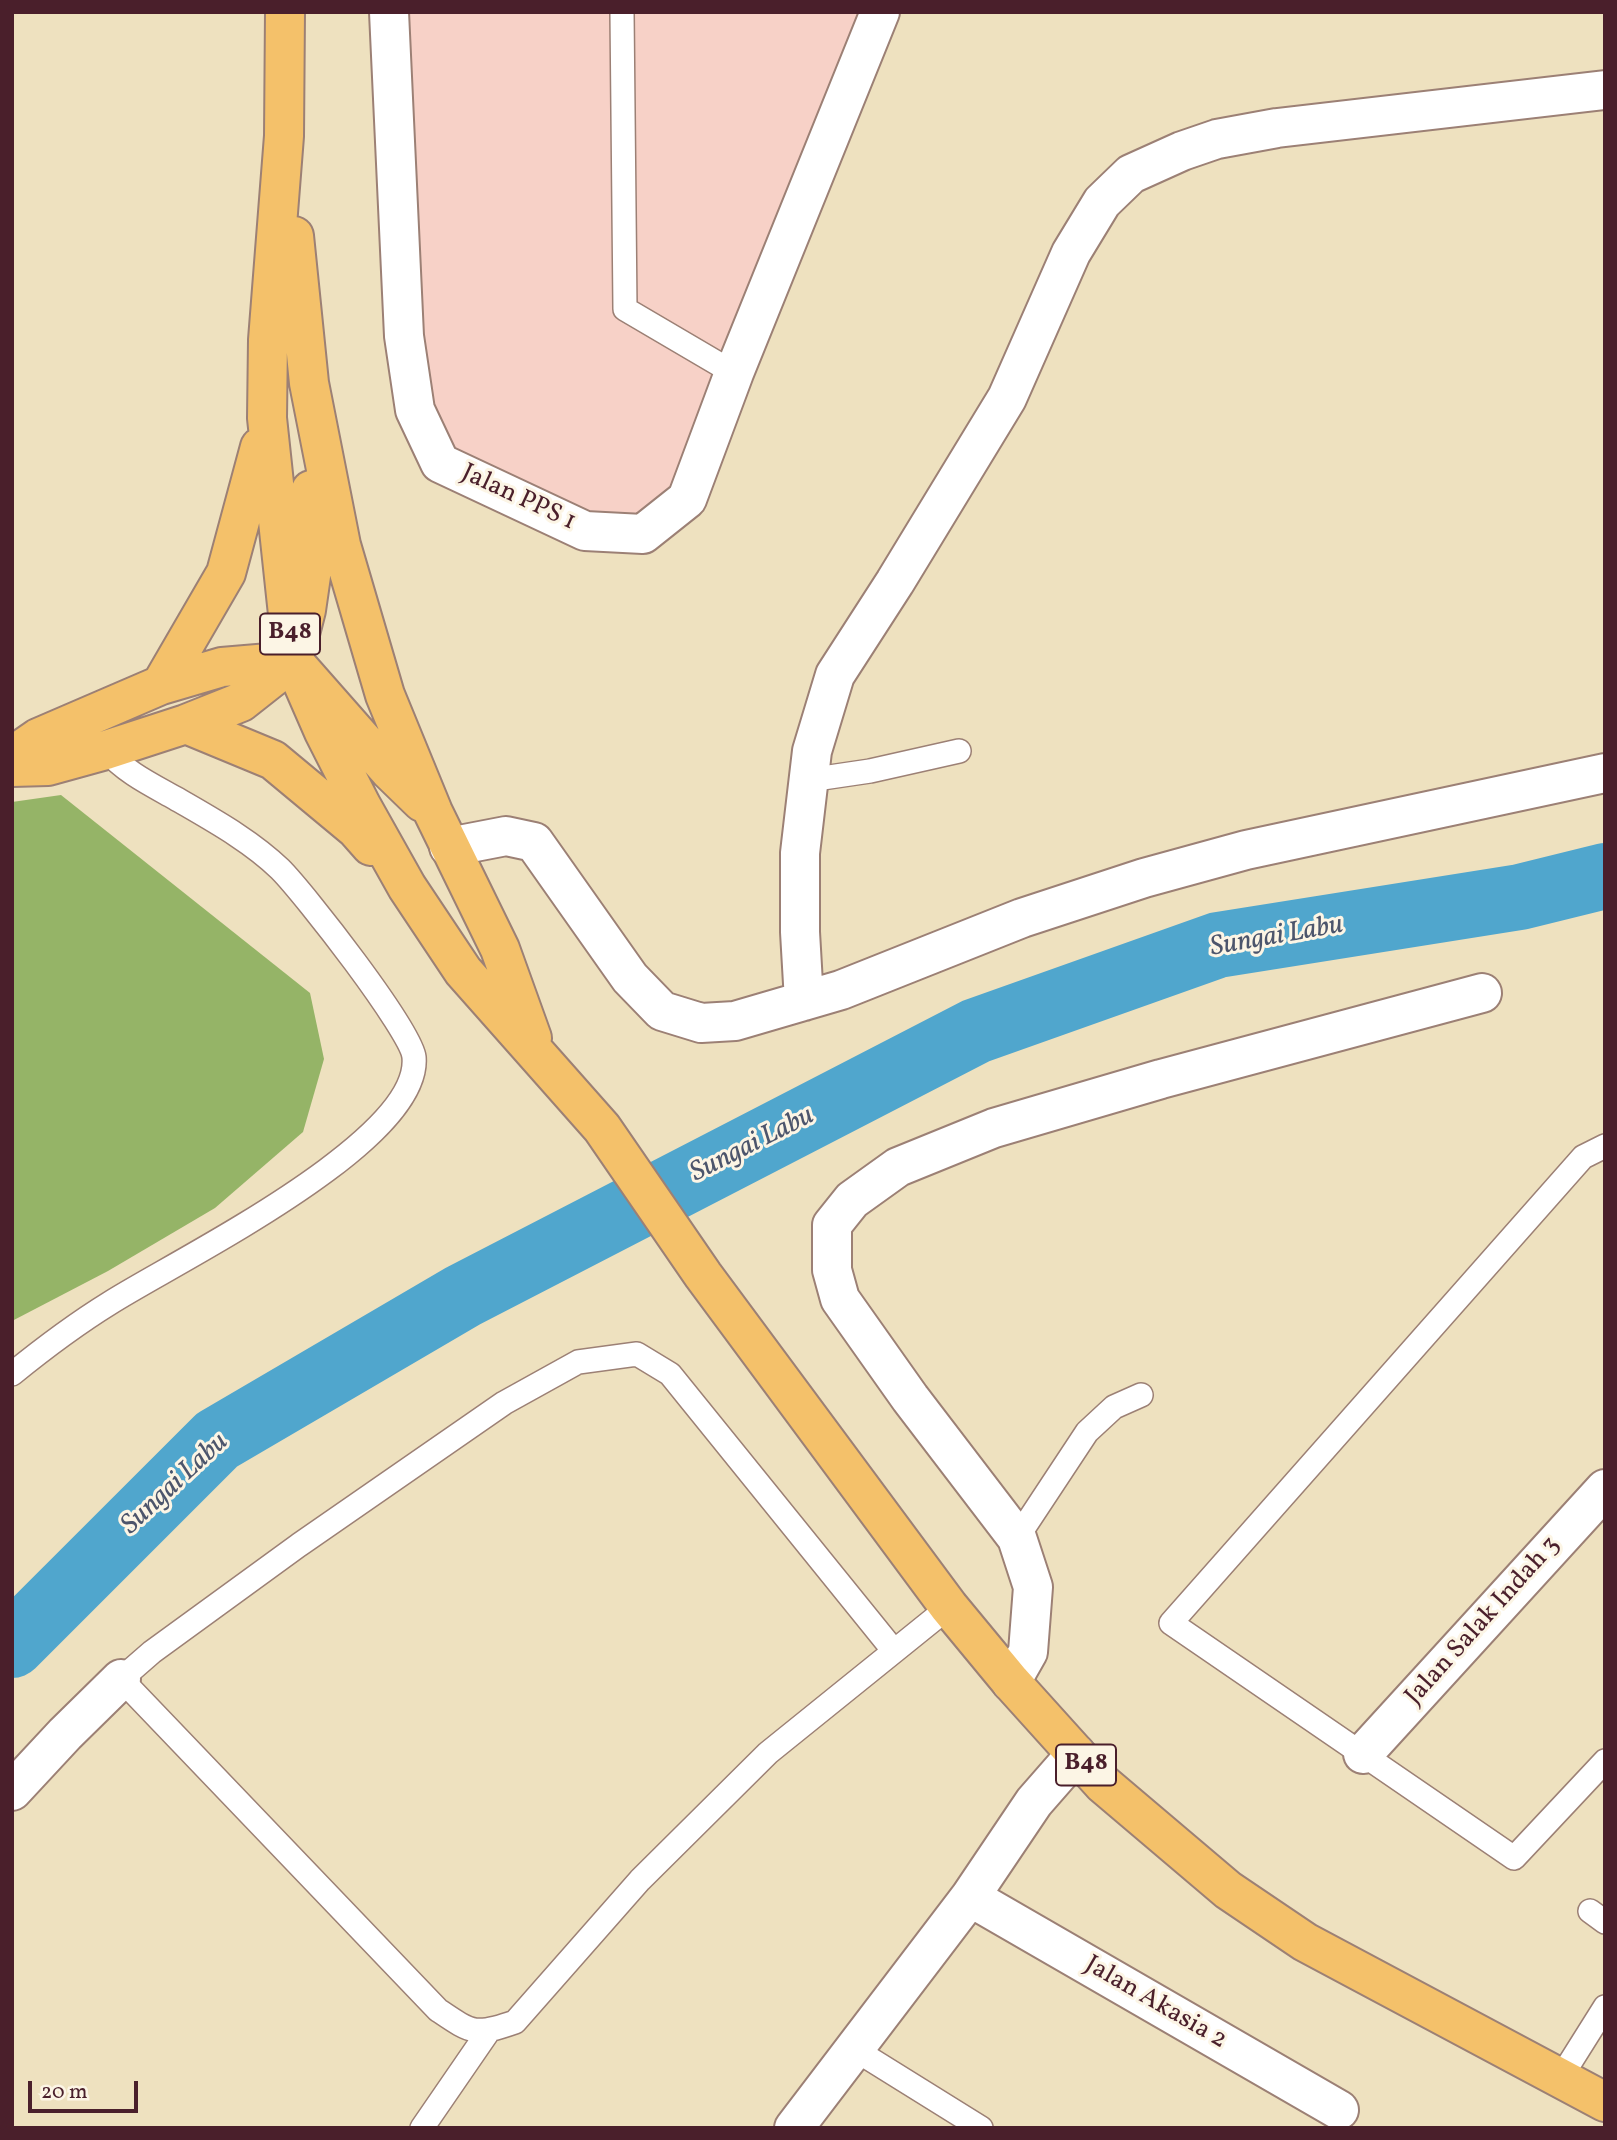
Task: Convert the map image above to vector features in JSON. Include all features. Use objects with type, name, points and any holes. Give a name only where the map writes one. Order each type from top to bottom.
[{"type":"main road","name":"B48","points":[[285,12],[284,136],[268,340],[267,418],[293,661],[324,732],[407,887],[463,971],[603,1128],[703,1275],[949,1607],[1011,1682],[1103,1784],[1228,1890],[1306,1942],[1605,2102]]},
{"type":"main road","name":"B48","points":[[284,136],[309,383],[341,545],[385,695],[433,812],[500,949],[540,1059]]},
{"type":"main road","points":[[12,767],[48,766],[186,724],[241,702],[293,661],[306,610],[313,562],[309,383]]},
{"type":"main road","points":[[161,685],[226,573],[242,521],[267,418]]},
{"type":"main road","points":[[12,757],[38,738],[161,685],[222,667],[293,661]]},
{"type":"main road","points":[[293,661],[389,770],[433,812]]},
{"type":"main road","points":[[186,724],[273,760],[356,829],[407,887]]},
{"type":"street","name":"Jalan PPS 1","points":[[388,12],[404,336],[415,410],[440,463],[585,531],[643,534],[687,499],[734,373],[880,12]]},
{"type":"street","points":[[804,1001],[800,932],[800,853],[812,751],[835,675],[1007,398],[1071,253],[1101,202],[1131,174],[1217,139],[1277,128],[1605,90]]},
{"type":"street","points":[[449,847],[506,836],[534,842],[630,978],[662,1011],[701,1023],[736,1021],[841,990],[1022,918],[1144,878],[1246,850],[1605,773]]},
{"type":"street","points":[[1011,1682],[1028,1652],[1033,1587],[1017,1538],[910,1398],[840,1298],[832,1270],[832,1225],[852,1200],[898,1167],[994,1128],[1174,1075],[1482,993]]},
{"type":"street","name":"Jalan Salak Indah 3","points":[[1363,1754],[1605,1489]]},
{"type":"street","points":[[12,1791],[121,1679]]},
{"type":"street","points":[[794,2128],[970,1898],[1034,1802],[1076,1754]]},
{"type":"street","name":"Jalan Akasia 2","points":[[970,1898],[1333,2119]]},
{"type":"lane","points":[[622,12],[625,309],[734,373]]},
{"type":"lane","points":[[12,1374],[47,1345],[112,1302],[219,1241],[360,1145],[397,1103],[413,1071],[414,1056],[408,1039],[357,967],[281,870],[245,841],[118,765],[106,750]]},
{"type":"lane","points":[[808,780],[870,771],[959,751]]},
{"type":"lane","points":[[1605,1146],[1583,1157],[1171,1623],[1514,1858],[1605,1761]]},
{"type":"lane","points":[[894,1651],[670,1374],[636,1354],[578,1362],[504,1403],[299,1545],[152,1652],[121,1679],[438,2010],[464,2028],[488,2032],[515,2022],[640,1880],[768,1753],[949,1607]]},
{"type":"lane","points":[[1017,1538],[1087,1432],[1114,1407],[1141,1395]]},
{"type":"lane","points":[[1561,2077],[1605,2007]]},
{"type":"lane","points":[[422,2128],[488,2032]]},
{"type":"lane","points":[[854,2049],[981,2128]]},
{"type":"shaded area","points":[[401,12],[864,12],[675,489],[639,521],[592,517],[453,452],[425,403]]},
{"type":"green space","points":[[61,795],[310,993],[324,1059],[303,1132],[215,1208],[108,1271],[12,1321],[12,802]]},
{"type":"waterway","name":"Sungai Labu","points":[[12,1645],[217,1440],[463,1296],[976,1031],[1218,945],[1520,897],[1605,876]]}]
